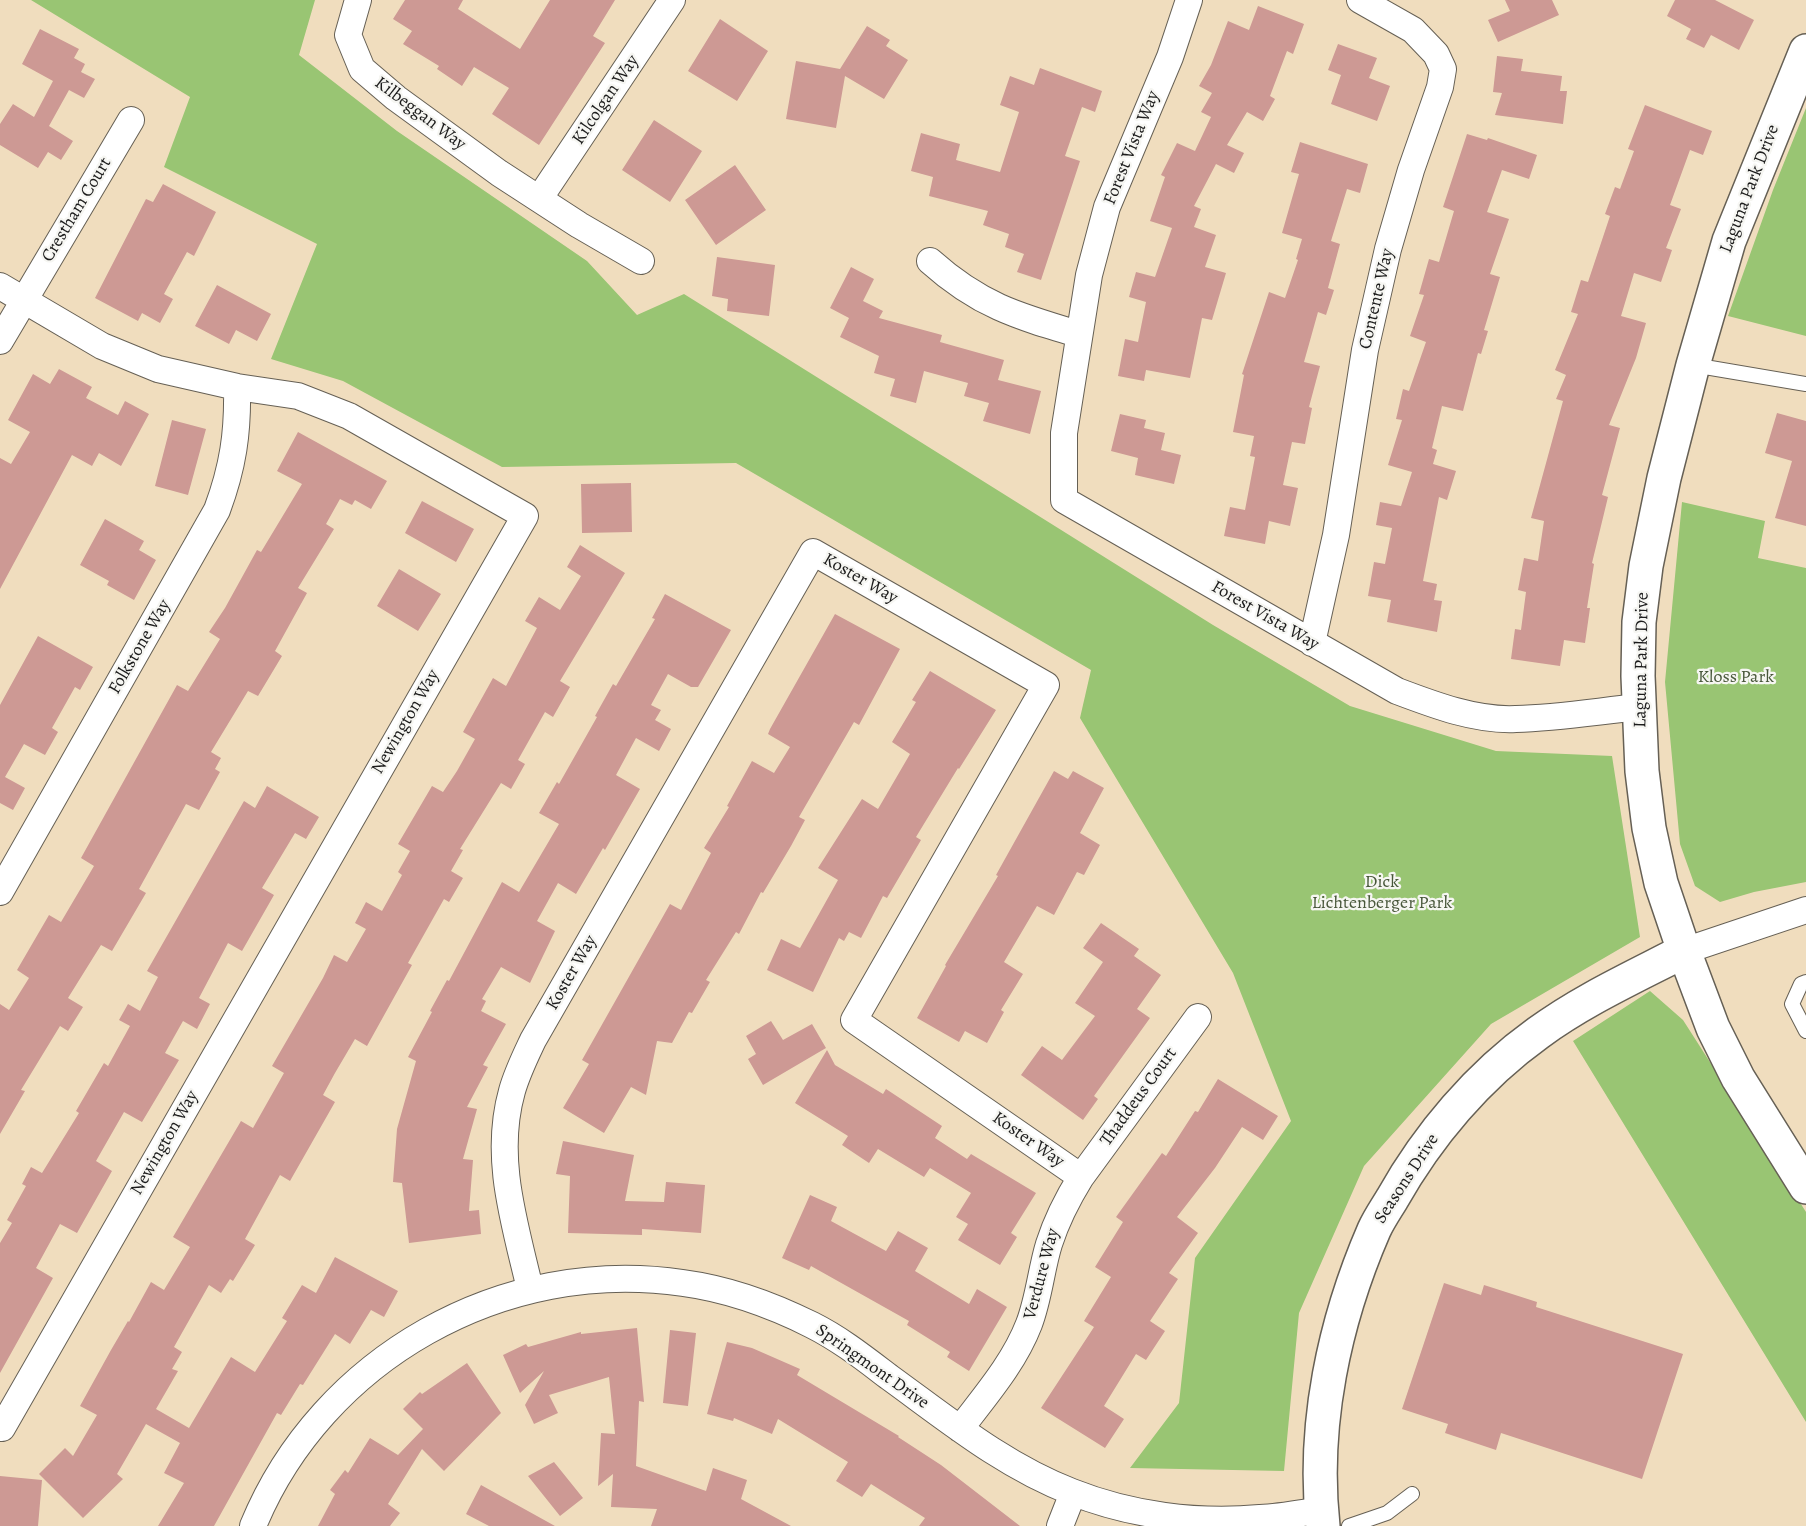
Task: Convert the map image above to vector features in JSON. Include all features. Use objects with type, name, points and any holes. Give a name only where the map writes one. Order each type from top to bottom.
[{"type":"street","name":"Kilbeggan Way","points":[[358,0],[348,35],[362,69],[396,98],[489,166],[539,200],[641,261]]},
{"type":"street","name":"Kilcolgan Way","points":[[539,200],[672,0]]},
{"type":"street","name":"Forest Vista Way","points":[[1189,0],[1170,57],[1107,207],[1089,275],[1064,433],[1064,500],[1397,691],[1437,706],[1462,713],[1515,719],[1640,707]]},
{"type":"street","name":"Contente Way","points":[[1312,643],[1336,535],[1365,350],[1388,249],[1411,170],[1440,87],[1443,69],[1436,54],[1413,30],[1360,0]]},
{"type":"street","name":"Laguna Park Drive","points":[[1806,51],[1729,241],[1693,365],[1664,478],[1646,566],[1639,622],[1642,771],[1649,828],[1661,883],[1713,1028],[1738,1078],[1792,1155],[1806,1187]]},
{"type":"street","name":"Crestham Court","points":[[0,341],[131,120]]},
{"type":"street","points":[[930,261],[949,279],[996,307],[1022,318],[1078,334]]},
{"type":"street","name":"Newington Way","points":[[0,286],[102,346],[158,369],[237,387],[298,396],[341,412],[525,516],[2,1428],[0,1426]]},
{"type":"street","name":"Folkstone Way","points":[[0,892],[217,510],[232,463],[236,438],[237,387]]},
{"type":"street","name":"Koster Way","points":[[530,1289],[505,1173],[506,1118],[521,1065],[533,1040],[813,552],[1046,685],[854,1020],[1081,1177]]},
{"type":"street","points":[[1684,951],[1806,910]]},
{"type":"street","name":"Seasons Drive","points":[[1331,1521],[1320,1442],[1339,1334],[1355,1281],[1375,1229],[1405,1176],[1456,1108],[1494,1069],[1538,1033],[1584,1003],[1684,951]]},
{"type":"street","name":"Thaddeus Court","points":[[1081,1177],[1198,1017]]},
{"type":"street","name":"Verdure Way","points":[[960,1429],[1001,1374],[1029,1326],[1057,1220],[1081,1177]]},
{"type":"street","name":"Springmont Drive","points":[[253,1526],[284,1465],[318,1420],[357,1380],[379,1362],[425,1331],[476,1306],[530,1289],[599,1279],[656,1280],[711,1288],[790,1314],[841,1341],[960,1429],[1019,1468],[1073,1493],[1110,1505],[1168,1516],[1198,1519],[1331,1521]]},
{"type":"street","points":[[1060,1526],[1073,1493]]},
{"type":"lane","points":[[1693,365],[1806,384]]},
{"type":"lane","points":[[1806,982],[1801,984],[1792,1004],[1806,1031]]},
{"type":"lane","points":[[1331,1521],[1387,1513],[1412,1494]]},
{"type":"green space","name":"Dick Lichtenberger Park","points":[[31,0],[315,0],[299,55],[397,131],[587,261],[637,315],[684,294],[1213,625],[1350,706],[1496,751],[1612,756],[1640,937],[1491,1024],[1364,1166],[1299,1313],[1284,1471],[1130,1468],[1179,1403],[1195,1258],[1291,1121],[1233,973],[1080,718],[1091,670],[736,463],[502,467],[343,381],[271,359],[317,244],[164,167],[190,97]]},
{"type":"green space","points":[[1806,108],[1806,336],[1728,316],[1773,190]]},
{"type":"green space","name":"Kloss Park","points":[[1682,502],[1765,521],[1758,558],[1806,568],[1806,882],[1754,892],[1720,902],[1695,886],[1680,844],[1665,682]]},
{"type":"green space","points":[[1650,991],[1683,1020],[1806,1212],[1806,1422],[1573,1041]]},
{"type":"building","points":[[405,0],[463,0],[458,9],[520,49],[550,0],[615,0],[593,36],[605,43],[539,145],[492,114],[509,88],[474,67],[462,86],[437,69],[439,66],[403,44],[412,31],[393,19]]},
{"type":"building","points":[[1505,0],[1552,0],[1559,15],[1498,42],[1488,20],[1510,11]]},
{"type":"building","points":[[1675,0],[1715,0],[1754,20],[1739,50],[1711,35],[1704,48],[1686,39],[1691,29],[1667,16]]},
{"type":"building","points":[[1258,6],[1304,24],[1293,54],[1287,51],[1270,96],[1275,99],[1263,121],[1247,112],[1227,145],[1244,153],[1234,173],[1216,164],[1194,206],[1201,209],[1194,227],[1216,235],[1205,267],[1226,273],[1212,320],[1202,318],[1190,378],[1146,370],[1144,381],[1118,376],[1125,339],[1138,342],[1146,302],[1129,297],[1136,272],[1155,277],[1172,228],[1150,221],[1165,177],[1161,175],[1177,143],[1195,151],[1211,117],[1201,112],[1212,93],[1199,86],[1211,65],[1228,21],[1249,30]]},
{"type":"building","points":[[720,19],[768,51],[737,101],[688,71]]},
{"type":"building","points":[[867,26],[890,40],[886,46],[908,60],[884,99],[845,76],[836,128],[786,119],[796,61],[840,69]]},
{"type":"building","points":[[40,29],[79,49],[74,58],[85,64],[81,72],[95,79],[84,98],[69,90],[49,126],[73,141],[61,160],[48,152],[38,168],[0,145],[0,124],[13,104],[34,117],[53,81],[22,64]]},
{"type":"building","points":[[1338,44],[1377,58],[1369,78],[1390,86],[1377,121],[1331,104],[1341,75],[1328,70]]},
{"type":"building","points":[[1497,56],[1523,59],[1521,71],[1562,76],[1560,91],[1567,91],[1563,124],[1495,115],[1502,93],[1493,92]]},
{"type":"building","points":[[1040,68],[1102,91],[1095,112],[1082,107],[1065,156],[1080,161],[1041,280],[1017,272],[1024,254],[1005,247],[1009,234],[983,225],[988,211],[929,196],[933,177],[911,171],[921,133],[960,144],[956,160],[1000,172],[1019,112],[1000,105],[1010,76],[1034,85]]},
{"type":"building","points":[[1645,105],[1712,131],[1703,155],[1690,150],[1670,205],[1681,209],[1666,248],[1672,250],[1661,282],[1634,273],[1621,316],[1646,323],[1636,358],[1609,425],[1620,428],[1602,495],[1608,497],[1592,563],[1594,564],[1587,608],[1590,608],[1585,643],[1564,640],[1560,666],[1511,659],[1515,629],[1521,630],[1526,592],[1518,590],[1524,558],[1538,561],[1544,521],[1531,518],[1563,401],[1556,399],[1566,375],[1555,370],[1578,314],[1571,312],[1581,280],[1588,282],[1610,216],[1605,214],[1615,187],[1620,189],[1634,151],[1628,149]]},
{"type":"building","points":[[654,120],[702,151],[670,202],[622,170]]},
{"type":"building","points":[[1467,134],[1487,140],[1488,138],[1537,155],[1529,179],[1502,170],[1487,212],[1509,219],[1490,274],[1500,277],[1484,330],[1488,331],[1481,354],[1478,353],[1463,411],[1442,406],[1432,448],[1437,450],[1433,464],[1456,471],[1447,500],[1439,497],[1423,581],[1437,584],[1434,600],[1442,601],[1437,632],[1387,622],[1391,600],[1368,596],[1374,562],[1385,564],[1392,528],[1376,525],[1380,502],[1401,506],[1412,472],[1388,465],[1402,420],[1396,419],[1403,389],[1409,391],[1426,342],[1410,336],[1424,295],[1419,294],[1429,259],[1439,262],[1454,211],[1443,207]]},
{"type":"building","points":[[1300,142],[1368,164],[1360,193],[1347,189],[1331,241],[1340,244],[1328,288],[1334,290],[1326,315],[1318,312],[1304,362],[1320,366],[1309,407],[1312,408],[1305,444],[1292,442],[1283,485],[1298,488],[1290,526],[1269,521],[1265,544],[1224,536],[1230,507],[1245,510],[1255,457],[1250,456],[1254,436],[1233,432],[1244,375],[1242,374],[1269,292],[1285,298],[1298,260],[1296,259],[1302,239],[1282,233],[1299,174],[1291,172]]},
{"type":"building","points":[[735,165],[766,210],[716,245],[685,200]]},
{"type":"building","points":[[163,184],[216,212],[194,256],[187,252],[164,294],[173,299],[160,323],[142,313],[138,321],[95,298],[146,199],[153,202]]},
{"type":"building","points":[[717,257],[775,265],[769,316],[727,311],[728,299],[712,296]]},
{"type":"building","points":[[851,267],[874,279],[863,301],[883,311],[879,318],[942,335],[940,342],[1004,360],[998,380],[1041,391],[1030,434],[983,421],[989,403],[964,396],[968,383],[924,371],[916,403],[890,396],[895,379],[874,373],[879,356],[840,337],[849,318],[830,308]]},
{"type":"building","points":[[217,285],[271,314],[257,341],[236,330],[229,344],[195,326]]},
{"type":"building","points":[[59,369],[92,387],[86,398],[118,415],[125,401],[149,414],[121,466],[99,453],[92,466],[72,455],[0,589],[0,458],[11,464],[30,432],[8,420],[33,374],[50,384]]},
{"type":"building","points":[[1777,413],[1806,421],[1806,526],[1775,518],[1792,461],[1765,453]]},
{"type":"building","points":[[1120,414],[1146,420],[1144,428],[1165,433],[1161,450],[1181,455],[1174,484],[1135,475],[1138,458],[1111,451]]},
{"type":"building","points":[[172,420],[206,429],[188,495],[155,486]]},
{"type":"building","points":[[298,432],[387,481],[371,509],[355,500],[352,505],[340,499],[326,524],[334,529],[298,588],[307,593],[275,651],[282,656],[258,696],[248,691],[211,752],[221,758],[215,769],[220,772],[199,810],[186,804],[139,889],[146,893],[112,951],[101,945],[68,998],[83,1007],[68,1031],[60,1026],[21,1090],[25,1091],[0,1134],[0,1004],[9,1010],[29,978],[17,970],[49,915],[61,922],[94,866],[81,858],[177,685],[188,691],[220,639],[209,632],[257,550],[261,552],[302,484],[277,471]]},
{"type":"building","points":[[631,483],[632,532],[582,533],[581,484]]},
{"type":"building","points":[[422,501],[474,529],[456,562],[405,533]]},
{"type":"building","points":[[105,519],[144,541],[139,550],[156,560],[134,600],[107,585],[109,581],[80,565]]},
{"type":"building","points":[[580,545],[625,573],[560,681],[570,687],[553,717],[545,712],[518,760],[525,764],[511,789],[501,783],[460,849],[463,850],[451,871],[463,878],[449,902],[444,899],[408,963],[412,965],[367,1046],[355,1039],[335,1073],[323,1095],[335,1102],[290,1181],[280,1175],[245,1239],[255,1245],[233,1281],[230,1279],[221,1293],[209,1285],[174,1347],[182,1352],[172,1369],[178,1371],[156,1409],[189,1428],[231,1357],[255,1372],[287,1321],[282,1318],[302,1285],[316,1293],[335,1257],[398,1291],[384,1317],[371,1310],[350,1344],[335,1334],[281,1415],[277,1413],[214,1526],[158,1526],[184,1483],[164,1473],[180,1443],[146,1424],[117,1474],[123,1479],[83,1518],[39,1474],[65,1448],[73,1456],[97,1415],[80,1406],[151,1282],[164,1290],[190,1247],[173,1237],[241,1121],[253,1128],[284,1073],[272,1066],[334,955],[347,962],[366,929],[355,923],[366,902],[382,911],[402,875],[398,872],[410,851],[398,844],[432,786],[443,792],[457,771],[475,739],[463,732],[493,678],[506,686],[537,628],[525,621],[539,597],[560,610],[581,576],[567,567]]},
{"type":"building","points":[[399,569],[441,594],[418,631],[377,606]]},
{"type":"building","points":[[665,594],[731,630],[698,687],[691,687],[668,674],[651,705],[661,710],[655,720],[671,729],[659,751],[636,738],[616,775],[640,789],[605,850],[603,848],[576,894],[558,883],[537,921],[555,931],[530,983],[501,967],[482,999],[486,1001],[481,1011],[506,1024],[483,1065],[488,1067],[467,1107],[477,1109],[463,1159],[473,1160],[469,1211],[479,1210],[481,1234],[409,1243],[402,1183],[393,1182],[397,1129],[416,1061],[408,1057],[432,1012],[430,1011],[447,980],[449,981],[502,882],[519,892],[559,824],[539,813],[557,782],[559,784],[613,684],[616,686],[655,619],[652,618]]},
{"type":"building","points":[[835,614],[900,649],[859,725],[854,722],[799,817],[805,820],[791,846],[763,893],[761,892],[739,934],[736,932],[706,980],[710,982],[692,1013],[689,1012],[672,1043],[657,1041],[646,1095],[631,1087],[604,1133],[563,1108],[589,1064],[582,1060],[670,904],[681,910],[711,853],[704,848],[729,807],[727,806],[752,761],[774,773],[790,747],[768,734]]},
{"type":"building","points":[[38,636],[93,667],[80,690],[75,687],[52,728],[58,732],[45,755],[24,744],[5,777],[25,788],[13,810],[0,803],[0,705]]},
{"type":"building","points":[[930,671],[996,710],[916,837],[921,840],[887,898],[883,896],[861,938],[849,932],[844,941],[839,938],[813,992],[767,970],[781,939],[800,948],[838,880],[818,868],[862,799],[878,809],[910,754],[892,742],[916,702],[912,700]]},
{"type":"building","points":[[1054,771],[1068,779],[1073,771],[1104,788],[1080,833],[1100,845],[1084,875],[1077,872],[1054,915],[1037,906],[1004,962],[1023,974],[1001,1010],[1004,1012],[987,1043],[965,1031],[959,1042],[917,1018],[945,965],[998,876],[996,875]]},
{"type":"building","points":[[267,786],[319,817],[306,839],[295,833],[262,888],[274,895],[242,951],[228,943],[199,998],[210,1004],[197,1029],[183,1021],[165,1053],[179,1060],[142,1122],[124,1112],[96,1161],[112,1171],[77,1233],[60,1224],[36,1268],[53,1278],[0,1373],[0,1243],[12,1223],[7,1220],[26,1186],[22,1184],[31,1167],[42,1173],[79,1113],[76,1111],[104,1063],[108,1066],[130,1026],[119,1020],[128,1004],[140,1011],[158,977],[147,971],[244,801],[255,808]]},
{"type":"building","points":[[1101,923],[1139,949],[1134,956],[1161,975],[1137,1009],[1150,1018],[1094,1096],[1098,1099],[1083,1120],[1021,1075],[1042,1046],[1062,1060],[1095,1016],[1075,1003],[1103,962],[1083,948]]},
{"type":"building","points":[[771,1021],[783,1040],[812,1024],[826,1048],[763,1085],[748,1059],[756,1054],[746,1036]]},
{"type":"building","points":[[827,1050],[835,1065],[883,1094],[886,1089],[942,1126],[935,1138],[967,1159],[971,1154],[1036,1193],[1011,1233],[1017,1237],[1000,1265],[958,1240],[968,1224],[956,1217],[971,1193],[930,1168],[924,1177],[878,1149],[869,1163],[842,1145],[848,1136],[795,1103]]},
{"type":"building","points":[[1218,1079],[1278,1116],[1263,1140],[1242,1127],[1215,1168],[1177,1217],[1198,1233],[1169,1273],[1178,1279],[1150,1321],[1165,1331],[1146,1360],[1136,1354],[1104,1406],[1124,1419],[1105,1448],[1041,1408],[1094,1327],[1084,1321],[1111,1277],[1095,1267],[1123,1222],[1116,1217],[1162,1153],[1166,1156],[1195,1111],[1198,1112]]},
{"type":"building","points":[[563,1141],[634,1155],[625,1201],[664,1202],[666,1182],[705,1185],[701,1233],[642,1229],[642,1235],[568,1233],[570,1176],[556,1174]]},
{"type":"building","points":[[810,1195],[837,1207],[831,1221],[886,1251],[898,1231],[928,1248],[915,1271],[969,1304],[977,1289],[1007,1307],[969,1371],[947,1357],[950,1352],[907,1325],[909,1321],[811,1266],[809,1270],[782,1258]]},
{"type":"building","points":[[1444,1283],[1481,1295],[1484,1285],[1537,1302],[1536,1307],[1683,1354],[1642,1479],[1501,1433],[1496,1450],[1445,1433],[1448,1424],[1402,1409]]},
{"type":"building","points":[[637,1328],[644,1402],[639,1401],[636,1466],[706,1491],[713,1468],[747,1480],[741,1499],[791,1526],[651,1526],[657,1509],[611,1507],[613,1474],[598,1486],[601,1433],[615,1434],[609,1377],[549,1395],[558,1413],[534,1424],[525,1405],[544,1371],[520,1393],[503,1355],[526,1344],[528,1347],[581,1332],[581,1334]]},
{"type":"building","points":[[670,1330],[696,1333],[688,1406],[663,1403]]},
{"type":"building","points":[[727,1342],[752,1348],[800,1369],[797,1375],[899,1436],[1020,1526],[919,1526],[925,1518],[871,1484],[862,1497],[836,1481],[848,1462],[778,1419],[772,1434],[734,1418],[733,1421],[707,1414]]},
{"type":"building","points":[[467,1363],[501,1413],[444,1471],[422,1449],[388,1504],[400,1513],[390,1526],[318,1526],[335,1494],[330,1490],[345,1470],[348,1473],[370,1438],[398,1455],[423,1429],[403,1409],[420,1392],[422,1394]]},
{"type":"building","points":[[554,1462],[583,1498],[560,1516],[528,1476]]},
{"type":"building","points":[[0,1476],[42,1480],[38,1526],[0,1526]]},
{"type":"building","points":[[481,1485],[555,1526],[489,1526],[466,1514]]}]
